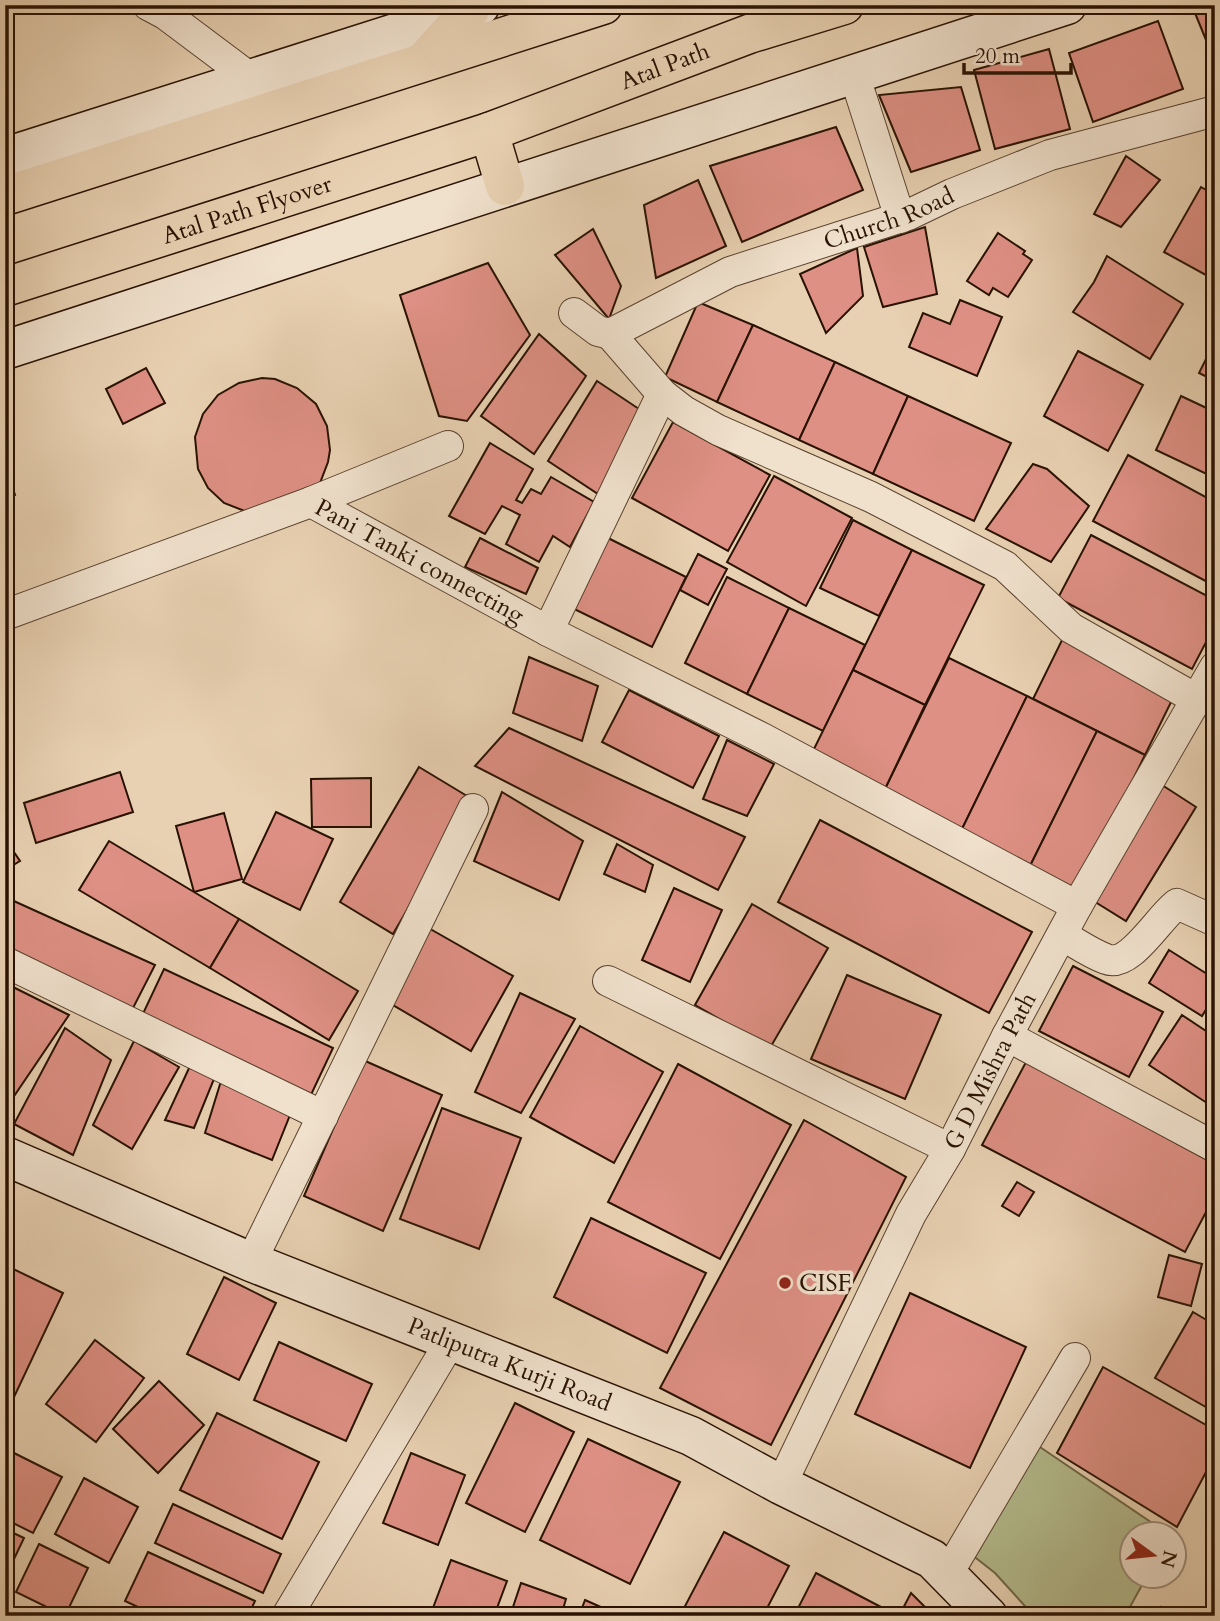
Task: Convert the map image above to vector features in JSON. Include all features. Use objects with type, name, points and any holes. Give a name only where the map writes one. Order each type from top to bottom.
[{"type":"main road","points":[[5,196],[603,5]]},
{"type":"main road","name":"Atal Path","points":[[489,132],[749,34],[844,5]]},
{"type":"main road","points":[[422,62],[476,8]]},
{"type":"main road","points":[[489,132],[505,186]]},
{"type":"main road","name":"Atal Path Flyover","points":[[5,287],[489,132]]},
{"type":"street","points":[[148,5],[165,14],[253,80]]},
{"type":"street","points":[[5,349],[1067,5]]},
{"type":"street","points":[[5,157],[476,8]]},
{"type":"street","points":[[854,74],[900,218]]},
{"type":"street","name":"Church Road","points":[[610,334],[730,272],[900,218],[1050,155],[1215,111]]},
{"type":"street","points":[[574,313],[598,331],[610,334],[662,394],[684,411],[718,430],[871,497],[1005,566],[1072,628],[1196,699]]},
{"type":"street","name":"Pani Tanki connecting","points":[[5,615],[311,502],[548,631],[662,394]]},
{"type":"street","points":[[311,502],[448,446]]},
{"type":"street","points":[[548,631],[764,739],[1077,906]]},
{"type":"street","name":"G D Mishra Path","points":[[780,1485],[911,1214],[950,1149],[1077,906],[1215,667]]},
{"type":"street","points":[[251,1262],[474,809]]},
{"type":"street","points":[[1062,934],[1108,961],[1122,959],[1133,951],[1168,910],[1177,904],[1215,921]]},
{"type":"street","points":[[5,962],[323,1116]]},
{"type":"street","points":[[608,981],[950,1149]]},
{"type":"street","points":[[1007,1036],[1215,1147]]},
{"type":"street","name":"Patliputra Kurji Road","points":[[5,1156],[251,1262],[691,1436],[780,1485],[932,1559],[988,1616]]},
{"type":"street","points":[[287,1616],[450,1342]]},
{"type":"street","points":[[947,1575],[1075,1358]]},
{"type":"green space","points":[[1034,1443],[1148,1520],[1118,1520],[1118,1590],[1139,1590],[1125,1616],[1034,1616],[995,1573],[967,1551]]},
{"type":"building","points":[[1215,5],[1215,62],[1195,13]]},
{"type":"building","points":[[1158,21],[1183,89],[1093,122],[1069,53]]},
{"type":"building","points":[[1049,49],[1070,129],[995,149],[974,70]]},
{"type":"building","points":[[961,87],[980,150],[911,172],[879,95]]},
{"type":"building","points":[[836,127],[863,190],[742,242],[710,166]]},
{"type":"building","points":[[1126,156],[1160,180],[1121,227],[1094,214]]},
{"type":"building","points":[[698,180],[726,246],[656,278],[644,205]]},
{"type":"building","points":[[1201,187],[1215,195],[1215,280],[1164,252]]},
{"type":"building","points":[[925,227],[937,294],[883,307],[864,247]]},
{"type":"building","points":[[593,229],[621,286],[609,319],[555,255]]},
{"type":"building","points":[[998,233],[1025,251],[1023,254],[1032,260],[1008,297],[993,288],[989,295],[967,281]]},
{"type":"building","points":[[857,248],[863,296],[826,333],[800,274]]},
{"type":"building","points":[[1107,256],[1183,304],[1150,359],[1073,312],[1094,282]]},
{"type":"building","points":[[488,263],[530,335],[467,421],[439,416],[400,295]]},
{"type":"building","points":[[960,300],[1002,317],[977,376],[909,347],[923,313],[950,324]]},
{"type":"building","points":[[698,302],[753,325],[717,402],[665,377]]},
{"type":"building","points":[[753,325],[835,362],[799,440],[717,402]]},
{"type":"building","points":[[539,334],[586,376],[534,454],[481,416]]},
{"type":"building","points":[[1215,341],[1215,381],[1199,373]]},
{"type":"building","points":[[1078,351],[1143,385],[1108,451],[1044,416]]},
{"type":"building","points":[[835,362],[908,396],[873,474],[799,440]]},
{"type":"building","points":[[146,368],[165,403],[123,424],[106,389]]},
{"type":"building","points":[[262,378],[275,379],[297,388],[316,404],[327,426],[330,450],[320,483],[255,515],[224,503],[208,488],[198,469],[195,437],[203,414],[218,395],[239,383]]},
{"type":"building","points":[[597,381],[639,409],[598,494],[548,461]]},
{"type":"building","points":[[908,396],[1011,443],[974,521],[873,474]]},
{"type":"building","points":[[1181,396],[1215,412],[1215,478],[1156,450]]},
{"type":"building","points":[[673,422],[770,475],[728,551],[632,498]]},
{"type":"building","points":[[490,443],[533,469],[516,500],[522,503],[531,489],[541,494],[551,477],[594,502],[570,547],[553,536],[539,562],[506,544],[520,515],[502,506],[485,534],[449,516]]},
{"type":"building","points":[[1128,455],[1215,502],[1215,586],[1093,521]]},
{"type":"building","points":[[1033,464],[1047,469],[1089,506],[1051,562],[986,529]]},
{"type":"building","points":[[5,465],[15,495],[5,499]]},
{"type":"building","points":[[774,476],[852,518],[806,606],[727,562]]},
{"type":"building","points":[[5,516],[12,533],[5,536]]},
{"type":"building","points":[[853,520],[912,550],[879,616],[820,588]]},
{"type":"building","points":[[602,535],[686,577],[652,647],[568,606]]},
{"type":"building","points":[[1091,535],[1215,600],[1215,625],[1192,669],[1058,598]]},
{"type":"building","points":[[480,538],[538,568],[526,594],[465,567]]},
{"type":"building","points":[[912,550],[984,585],[925,705],[853,670]]},
{"type":"building","points":[[698,554],[727,569],[708,605],[680,590]]},
{"type":"building","points":[[727,577],[789,608],[747,694],[685,663]]},
{"type":"building","points":[[789,608],[865,645],[823,731],[747,694]]},
{"type":"building","points":[[1064,636],[1176,692],[1145,755],[1033,699]]},
{"type":"building","points":[[529,657],[598,686],[582,741],[513,713]]},
{"type":"building","points":[[949,658],[1027,696],[961,831],[883,793]]},
{"type":"building","points":[[853,670],[925,705],[883,793],[810,757]]},
{"type":"building","points":[[629,690],[719,736],[693,788],[602,742]]},
{"type":"building","points":[[1027,696],[1097,731],[1030,866],[961,831]]},
{"type":"building","points":[[509,728],[745,837],[718,890],[475,766]]},
{"type":"building","points":[[1097,731],[1145,755],[1079,890],[1030,866]]},
{"type":"building","points":[[727,740],[774,764],[747,816],[703,799]]},
{"type":"building","points":[[419,767],[472,799],[393,934],[340,902]]},
{"type":"building","points":[[120,772],[133,812],[36,843],[24,803]]},
{"type":"building","points":[[371,778],[371,827],[312,827],[311,779]]},
{"type":"building","points":[[1162,785],[1196,807],[1126,921],[1092,900]]},
{"type":"building","points":[[502,792],[583,841],[559,900],[474,861]]},
{"type":"building","points":[[276,812],[333,839],[300,910],[243,882]]},
{"type":"building","points":[[224,813],[242,879],[194,892],[176,826]]},
{"type":"building","points":[[820,820],[1032,932],[989,1013],[778,902]]},
{"type":"building","points":[[5,839],[20,861],[5,870]]},
{"type":"building","points":[[109,841],[239,919],[210,968],[79,890]]},
{"type":"building","points":[[617,844],[653,865],[645,892],[604,874]]},
{"type":"building","points":[[674,888],[722,910],[690,982],[642,960]]},
{"type":"building","points":[[5,897],[155,965],[132,1010],[5,946]]},
{"type":"building","points":[[752,904],[828,948],[770,1048],[695,1005]]},
{"type":"building","points":[[239,919],[358,991],[329,1040],[210,968]]},
{"type":"building","points":[[418,922],[513,976],[471,1051],[381,998]]},
{"type":"building","points":[[1169,950],[1215,979],[1215,995],[1202,1016],[1149,983]]},
{"type":"building","points":[[1073,966],[1163,1012],[1129,1077],[1039,1031]]},
{"type":"building","points":[[164,969],[333,1048],[309,1099],[140,1020]]},
{"type":"building","points":[[847,975],[941,1015],[905,1099],[811,1059]]},
{"type":"building","points":[[5,983],[69,1015],[8,1105],[5,1103]]},
{"type":"building","points":[[520,993],[575,1019],[521,1113],[475,1092]]},
{"type":"building","points":[[1215,1003],[1215,1022],[1208,1019]]},
{"type":"building","points":[[1182,1015],[1215,1037],[1215,1098],[1210,1105],[1149,1065]]},
{"type":"building","points":[[580,1026],[663,1072],[614,1163],[530,1117]]},
{"type":"building","points":[[65,1028],[111,1060],[73,1155],[14,1124]]},
{"type":"building","points":[[134,1041],[179,1067],[132,1149],[93,1125]]},
{"type":"building","points":[[363,1060],[442,1095],[383,1231],[304,1196]]},
{"type":"building","points":[[1026,1062],[1215,1164],[1215,1195],[1185,1252],[982,1145]]},
{"type":"building","points":[[678,1064],[791,1125],[720,1259],[608,1202]]},
{"type":"building","points":[[190,1066],[214,1079],[194,1128],[165,1120]]},
{"type":"building","points":[[221,1081],[292,1110],[272,1160],[205,1133]]},
{"type":"building","points":[[442,1108],[521,1138],[479,1249],[400,1219]]},
{"type":"building","name":"CISF","points":[[804,1120],[906,1177],[771,1445],[660,1388]]},
{"type":"building","points":[[1017,1182],[1034,1192],[1019,1216],[1002,1206]]},
{"type":"building","points":[[591,1218],[706,1273],[667,1353],[554,1297]]},
{"type":"building","points":[[1169,1255],[1202,1264],[1191,1306],[1158,1297]]},
{"type":"building","points":[[5,1265],[63,1293],[7,1412],[5,1411]]},
{"type":"building","points":[[224,1277],[276,1303],[239,1380],[187,1354]]},
{"type":"building","points":[[910,1293],[1026,1347],[970,1468],[855,1414]]},
{"type":"building","points":[[1193,1312],[1215,1325],[1215,1403],[1211,1410],[1155,1378]]},
{"type":"building","points":[[95,1340],[144,1378],[96,1442],[46,1404]]},
{"type":"building","points":[[279,1342],[372,1384],[346,1441],[254,1400]]},
{"type":"building","points":[[1103,1367],[1215,1430],[1215,1455],[1181,1520],[1166,1520],[1057,1453]]},
{"type":"building","points":[[159,1381],[204,1425],[158,1473],[113,1429]]},
{"type":"building","points":[[515,1403],[574,1432],[525,1532],[466,1503]]},
{"type":"building","points":[[217,1413],[319,1462],[282,1539],[180,1490]]},
{"type":"building","points":[[588,1439],[680,1482],[630,1584],[540,1540]]},
{"type":"building","points":[[14,1453],[62,1477],[33,1533],[5,1519],[5,1470]]},
{"type":"building","points":[[411,1453],[465,1475],[438,1545],[383,1523]]},
{"type":"building","points":[[84,1478],[138,1507],[109,1563],[55,1534]]},
{"type":"building","points":[[173,1504],[281,1554],[263,1593],[155,1543]]},
{"type":"building","points":[[5,1529],[24,1538],[5,1578]]},
{"type":"building","points":[[724,1532],[789,1566],[763,1616],[699,1616],[684,1608]]},
{"type":"building","points":[[39,1544],[88,1568],[65,1616],[16,1592]]},
{"type":"building","points":[[148,1552],[255,1601],[248,1616],[157,1616],[125,1601]]},
{"type":"building","points":[[451,1560],[507,1581],[494,1616],[430,1616]]},
{"type":"building","points":[[816,1573],[881,1607],[876,1616],[794,1616]]},
{"type":"building","points":[[521,1583],[566,1599],[561,1616],[510,1616]]},
{"type":"building","points":[[911,1593],[934,1616],[899,1616]]},
{"type":"building","points":[[585,1600],[621,1616],[579,1616]]},
{"type":"building","points":[[1161,1607],[1178,1616],[1157,1616]]},
{"type":"building","points":[[122,1609],[135,1616],[119,1616]]},
{"type":"place","name":"CISF","points":[[785,1283]]}]
